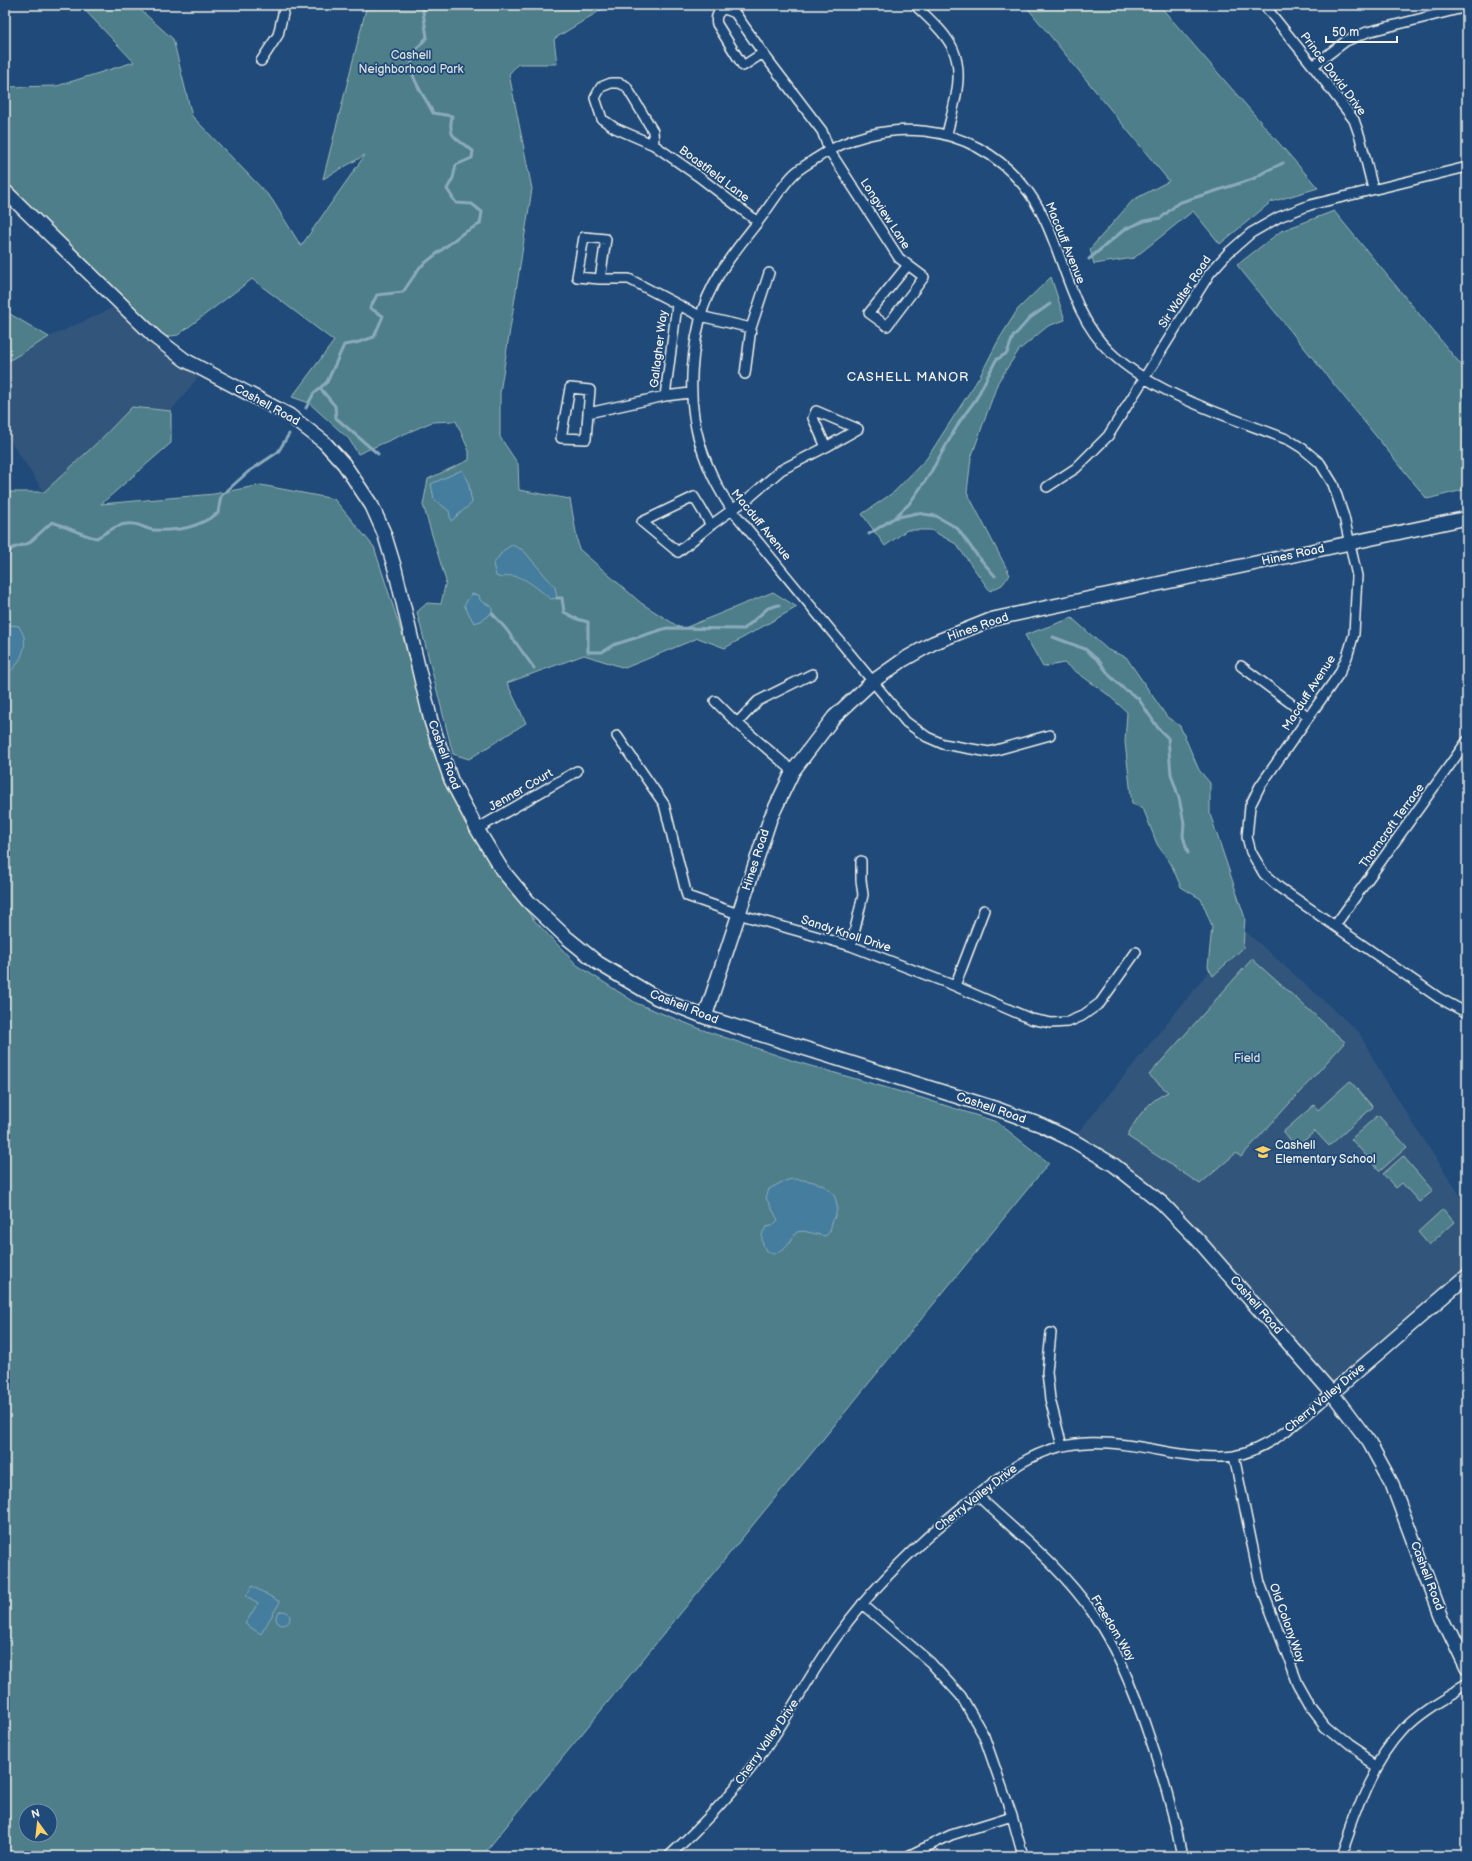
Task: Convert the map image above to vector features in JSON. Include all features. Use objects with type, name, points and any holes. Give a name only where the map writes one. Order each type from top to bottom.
[{"type":"street","points":[[261,61],[278,35],[285,5]]},
{"type":"street","points":[[915,5],[939,29],[953,48],[958,64],[958,80],[947,134]]},
{"type":"street","name":"Prince David Drive","points":[[1264,5],[1354,120],[1360,136],[1373,189]]},
{"type":"street","points":[[1313,66],[1346,41],[1367,32],[1467,7]]},
{"type":"street","name":"Longview Lane","points":[[763,54],[743,66],[717,24],[716,19],[719,12],[725,9],[735,13],[763,54],[822,130],[829,150],[899,258],[924,277],[887,326],[869,313],[908,265]]},
{"type":"street","name":"Boastfield Lane","points":[[654,145],[653,131],[630,90],[619,83],[611,83],[601,87],[595,98],[602,119],[615,128],[654,145],[698,176],[758,222]]},
{"type":"street","name":"Macduff Avenue","points":[[1050,735],[989,752],[943,744],[928,737],[906,722],[732,510],[720,493],[706,464],[697,433],[690,393],[693,351],[700,316],[715,281],[734,251],[794,174],[829,150],[854,139],[888,131],[918,130],[947,134],[991,154],[1023,185],[1034,200],[1046,222],[1076,301],[1088,324],[1110,351],[1143,378],[1176,395],[1289,440],[1302,448],[1320,463],[1333,484],[1344,517],[1358,586],[1354,634],[1347,657],[1339,674],[1260,786],[1250,806],[1247,837],[1252,852],[1264,874],[1280,888],[1336,924],[1439,998],[1467,1013]]},
{"type":"street","name":"Sir Walter Road","points":[[1047,487],[1076,468],[1108,436],[1210,273],[1228,253],[1251,233],[1279,217],[1310,205],[1467,167]]},
{"type":"street","name":"Cashell Road","points":[[5,191],[156,338],[185,360],[289,415],[324,442],[344,464],[372,506],[384,533],[395,569],[437,739],[451,780],[477,829],[502,870],[528,901],[566,937],[598,963],[657,998],[705,1017],[1000,1110],[1047,1128],[1072,1140],[1114,1164],[1162,1203],[1198,1240],[1332,1393],[1369,1442],[1392,1484],[1441,1615],[1467,1669]]},
{"type":"street","name":"Gallagher Way","points":[[600,279],[606,239],[584,237],[577,277],[600,279],[629,279],[700,316],[751,328]]},
{"type":"street","points":[[746,374],[751,328],[768,273]]},
{"type":"street","name":"Gallagher Way","points":[[665,396],[677,305]]},
{"type":"street","points":[[570,388],[590,390],[588,413],[586,439],[561,438],[570,388]]},
{"type":"street","name":"Gallagher Way","points":[[588,413],[665,396],[690,393]]},
{"type":"street","points":[[710,525],[694,497],[642,522],[678,552],[781,470],[826,447],[858,429],[816,411],[813,418],[826,447]]},
{"type":"street","name":"Hines Road","points":[[705,1017],[770,819],[793,771],[834,717],[872,682],[903,660],[933,643],[993,619],[1467,518]]},
{"type":"street","points":[[1241,666],[1308,717]]},
{"type":"street","points":[[737,723],[758,701],[812,674]]},
{"type":"street","points":[[715,701],[737,723],[793,771]]},
{"type":"street","name":"Sandy Knoll Drive","points":[[617,736],[664,804],[687,896],[738,914],[851,946],[956,986],[1031,1019],[1051,1023],[1068,1022],[1082,1016],[1100,1003],[1136,952]]},
{"type":"street","name":"Thorncroft Terrace","points":[[1336,924],[1467,741]]},
{"type":"street","name":"Jenner Court","points":[[477,829],[577,771]]},
{"type":"street","points":[[851,946],[863,895],[861,861]]},
{"type":"street","points":[[956,986],[984,910]]},
{"type":"street","name":"Cherry Valley Drive","points":[[669,1856],[704,1823],[745,1777],[784,1721],[826,1652],[862,1604],[914,1548],[977,1495],[1022,1463],[1040,1453],[1062,1446],[1105,1442],[1192,1456],[1214,1457],[1234,1456],[1253,1450],[1274,1439],[1290,1428],[1467,1276]]},
{"type":"street","points":[[1051,1333],[1047,1372],[1050,1399],[1062,1446]]},
{"type":"street","name":"Old Colony Way","points":[[1234,1456],[1260,1583],[1304,1697],[1325,1726],[1350,1747],[1377,1765]]},
{"type":"street","name":"Freedom Way","points":[[977,1495],[1065,1578],[1092,1612],[1119,1657],[1137,1698],[1164,1778],[1182,1856]]},
{"type":"street","points":[[862,1604],[930,1662],[961,1696],[984,1736],[1012,1816],[1023,1856]]},
{"type":"street","points":[[1341,1856],[1364,1792],[1377,1765],[1390,1745],[1405,1728],[1433,1707],[1467,1685]]},
{"type":"street","points":[[908,1856],[951,1835],[1012,1816]]},
{"type":"shaded area","points":[[121,304],[204,370],[171,411],[132,407],[99,441],[44,492],[5,433],[5,363],[49,337]]},
{"type":"shaded area","points":[[462,470],[468,480],[472,503],[451,521],[449,511],[434,499],[431,484]]},
{"type":"shaded area","points":[[512,545],[523,550],[555,587],[557,598],[551,599],[528,581],[521,578],[508,576],[501,578],[496,576],[493,564],[504,550]]},
{"type":"shaded area","points":[[472,594],[479,595],[480,600],[492,607],[492,613],[481,621],[474,623],[464,605]]},
{"type":"shaded area","points":[[5,626],[19,626],[25,642],[17,664],[5,674]]},
{"type":"shaded area","name":"Cashell Elementary School","points":[[1243,929],[1359,1032],[1382,1075],[1467,1206],[1467,1276],[1332,1393],[1162,1203],[1072,1140]]},
{"type":"shaded area","points":[[792,1179],[815,1182],[828,1189],[833,1193],[836,1200],[836,1212],[830,1231],[825,1236],[803,1231],[797,1232],[783,1250],[773,1254],[766,1251],[762,1242],[762,1236],[766,1227],[772,1226],[778,1220],[766,1198],[769,1189],[784,1181]]},
{"type":"shaded area","points":[[252,1586],[280,1602],[261,1634],[245,1624],[258,1603],[246,1596]]},
{"type":"shaded area","points":[[283,1611],[288,1613],[290,1618],[288,1623],[283,1625],[278,1623],[276,1618],[278,1613]]},
{"type":"green space","name":"Cashell Neighborhood Park","points":[[80,5],[135,5],[173,39],[192,116],[271,198],[301,246],[365,155],[323,179],[367,5],[609,5],[554,39],[557,64],[518,64],[509,74],[532,189],[500,393],[500,437],[518,464],[519,490],[570,499],[579,549],[641,603],[682,629],[773,592],[797,607],[725,648],[698,638],[625,668],[584,655],[507,683],[526,723],[469,759],[453,754],[417,612],[427,603],[441,604],[446,581],[423,505],[428,479],[469,460],[469,451],[456,421],[432,422],[358,454],[349,439],[309,403],[292,397],[334,341],[252,279],[178,335],[156,338],[5,191],[5,87],[57,86],[134,62]]},
{"type":"green space","points":[[1025,5],[1159,5],[1318,188],[1271,202],[1220,244],[1193,211],[1134,258],[1094,264],[1090,249],[1133,200],[1169,181]]},
{"type":"green space","points":[[1334,211],[1467,372],[1467,489],[1427,499],[1237,265],[1281,231]]},
{"type":"green space","points":[[1051,277],[1065,320],[1048,326],[1019,350],[998,382],[971,458],[967,492],[1010,575],[1002,585],[990,591],[956,544],[931,530],[907,530],[885,546],[862,514],[894,492],[927,458],[980,376],[998,341],[1018,309]]},
{"type":"green space","points":[[5,311],[49,337],[5,363]]},
{"type":"green space","points":[[132,407],[171,411],[171,443],[101,504],[214,494],[261,485],[334,499],[374,547],[403,637],[431,747],[466,822],[495,870],[534,920],[577,965],[636,1003],[703,1030],[797,1062],[922,1098],[997,1122],[1049,1163],[482,1856],[5,1856],[5,492],[44,492],[99,441]]},
{"type":"green space","points":[[1072,618],[1108,650],[1126,657],[1167,717],[1180,726],[1199,770],[1210,783],[1210,814],[1245,918],[1243,948],[1213,976],[1208,967],[1212,926],[1201,899],[1181,887],[1171,864],[1157,844],[1143,808],[1132,804],[1125,742],[1127,712],[1107,694],[1064,663],[1043,667],[1025,635]]},
{"type":"green space","name":"Field","points":[[1252,959],[1345,1042],[1241,1157],[1236,1153],[1200,1184],[1127,1136],[1144,1110],[1154,1100],[1168,1092],[1149,1075]]},
{"type":"green space","points":[[1350,1081],[1373,1107],[1329,1146],[1315,1131],[1297,1147],[1283,1132],[1314,1105],[1318,1110]]},
{"type":"green space","points":[[1378,1115],[1407,1147],[1380,1171],[1351,1139]]},
{"type":"green space","points":[[1403,1156],[1433,1191],[1419,1202],[1402,1183],[1396,1188],[1383,1174]]},
{"type":"green space","points":[[1443,1209],[1454,1222],[1429,1245],[1418,1232]]},
{"type":"waterway","points":[[306,408],[314,393],[327,382],[344,345],[374,337],[383,316],[370,308],[377,295],[403,292],[420,267],[463,233],[480,224],[482,212],[472,204],[456,203],[447,189],[453,178],[456,165],[472,158],[473,151],[452,134],[452,116],[433,113],[413,76],[412,60],[416,50],[427,37],[423,12],[424,5]]},
{"type":"waterway","points":[[1089,259],[1125,229],[1144,221],[1161,218],[1178,203],[1253,179],[1283,163]]},
{"type":"waterway","points":[[869,534],[894,518],[909,504],[928,477],[960,421],[976,399],[996,360],[1007,353],[1013,337],[1030,318],[1050,304]]},
{"type":"waterway","points":[[320,388],[335,406],[336,418],[378,454]]},
{"type":"waterway","points":[[5,556],[13,548],[29,543],[52,522],[97,538],[123,524],[136,524],[151,530],[163,530],[188,528],[203,522],[218,513],[221,496],[248,472],[278,452],[289,434]]},
{"type":"waterway","points":[[894,518],[917,513],[936,516],[957,528],[976,554],[995,576]]},
{"type":"waterway","points":[[557,598],[562,598],[564,612],[577,619],[588,622],[588,652],[602,652],[613,645],[667,628],[744,629],[768,608],[779,605]]},
{"type":"waterway","points":[[492,613],[506,629],[534,668]]},
{"type":"waterway","points":[[1053,637],[1085,649],[1099,661],[1110,676],[1124,689],[1138,698],[1158,728],[1168,738],[1171,774],[1179,798],[1184,823],[1183,836],[1188,853]]},
{"type":"place","name":"Cashell Elementary School","points":[[1263,1152]]},
{"type":"district","name":"CASHELL MANOR","points":[[908,377]]}]
